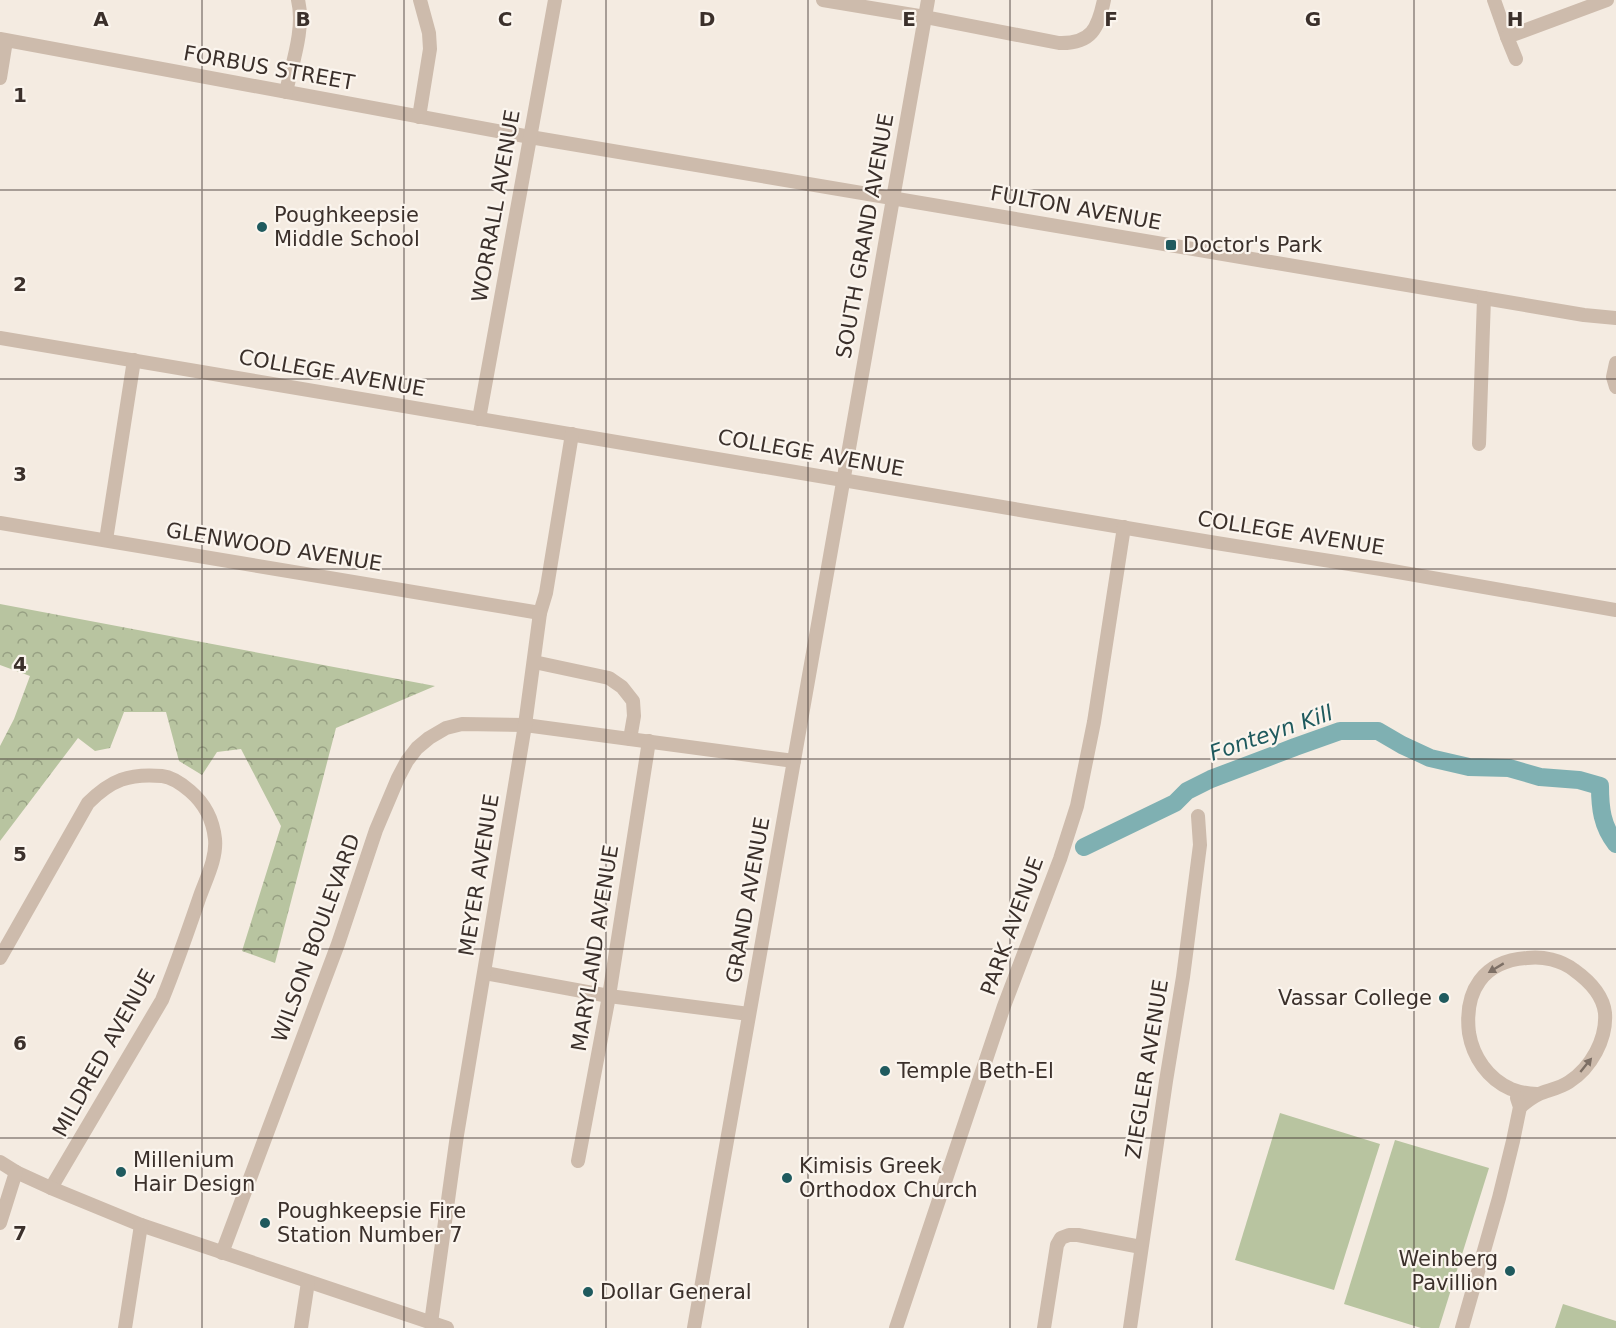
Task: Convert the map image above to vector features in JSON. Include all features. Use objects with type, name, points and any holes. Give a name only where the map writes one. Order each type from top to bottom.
[{"type":"street","points":[[286,92],[299,28],[298,0]]},
{"type":"street","points":[[419,117],[430,50],[429,33],[420,0]]},
{"type":"street","name":"WORRALL AVENUE","points":[[479,419],[555,0]]},
{"type":"street","points":[[823,0],[1059,43],[1071,43],[1093,32],[1100,20],[1104,0]]},
{"type":"street","name":"SOUTH GRAND AVENUE","points":[[844,480],[928,0]]},
{"type":"street","points":[[1494,0],[1516,59]]},
{"type":"street","points":[[1507,36],[1574,6],[1607,0]]},
{"type":"street","points":[[0,78],[3,40]]},
{"type":"street","name":"FORBUS STREET","points":[[3,40],[530,137]]},
{"type":"street","name":"FULTON AVENUE","points":[[530,137],[1584,315],[1616,318]]},
{"type":"street","points":[[1479,444],[1484,298]]},
{"type":"street","name":"COLLEGE AVENUE","points":[[0,338],[1616,610]]},
{"type":"street","points":[[105,540],[134,360]]},
{"type":"street","points":[[1616,363],[1613,377],[1616,387]]},
{"type":"street","name":"MEYER AVENUE","points":[[431,1323],[457,1135],[525,725],[540,613],[546,593],[572,434]]},
{"type":"street","name":"GRAND AVENUE","points":[[694,1328],[844,480]]},
{"type":"street","name":"GLENWOOD AVENUE","points":[[0,523],[540,613]]},
{"type":"street","name":"PARK AVENUE","points":[[896,1328],[1004,1006],[1060,859],[1077,806],[1094,722],[1124,527]]},
{"type":"street","points":[[534,662],[609,678],[622,687],[633,701],[634,716],[630,739]]},
{"type":"street","name":"WILSON BOULEVARD","points":[[222,1253],[338,944],[376,830],[398,778],[417,748],[446,728],[471,724],[525,725],[794,761]]},
{"type":"street","name":"MARYLAND AVENUE","points":[[578,1161],[609,996],[650,741]]},
{"type":"street","name":"MILDRED AVENUE","points":[[0,958],[88,803],[102,789],[123,778],[144,774],[167,777],[186,787],[200,799],[210,819],[215,840],[213,860],[174,972],[162,1000],[51,1188]]},
{"type":"street","name":"ZIEGLER AVENUE","points":[[1130,1328],[1183,977],[1200,845],[1198,816]]},
{"type":"street","points":[[1520,1107],[1537,1094],[1568,1082],[1579,1073],[1595,1053],[1605,1027],[1604,1005],[1595,988],[1573,968],[1547,958],[1530,957],[1494,967],[1483,976],[1473,990],[1468,1014],[1474,1052],[1484,1068],[1493,1078],[1511,1089],[1537,1094]]},
{"type":"street","points":[[484,973],[609,996],[750,1014]]},
{"type":"street","points":[[1462,1328],[1499,1198],[1520,1107],[1511,1089]]},
{"type":"street","points":[[0,1162],[51,1188],[141,1225],[447,1328]]},
{"type":"street","points":[[0,1223],[16,1172]]},
{"type":"street","points":[[125,1328],[141,1225]]},
{"type":"street","points":[[1044,1328],[1057,1245],[1061,1238],[1078,1235],[1141,1247]]},
{"type":"street","points":[[301,1328],[308,1282]]},
{"type":"green space","points":[[0,604],[435,686],[336,728],[275,963],[242,951],[281,826],[241,749],[217,752],[202,775],[179,761],[166,712],[124,712],[110,748],[95,751],[78,738],[0,841],[0,746],[14,719],[30,676],[0,665]]},
{"type":"green space","points":[[1280,1113],[1380,1144],[1334,1290],[1235,1260]]},
{"type":"green space","points":[[1395,1140],[1489,1168],[1439,1328],[1421,1328],[1344,1304]]},
{"type":"green space","points":[[1563,1304],[1616,1321],[1616,1328],[1555,1328]]},
{"type":"waterway","name":"Fonteyn Kill","points":[[1084,847],[1175,803],[1187,791],[1211,779],[1340,731],[1378,731],[1430,758],[1469,767],[1509,768],[1540,777],[1579,780],[1600,786],[1603,816],[1616,844]]},
{"type":"place","name":"Poughkeepsie Middle School","points":[[262,227]]},
{"type":"place","name":"Doctor's Park","points":[[1171,245]]},
{"type":"place","name":"Vassar College","points":[[1444,998]]},
{"type":"place","name":"Temple Beth-El","points":[[885,1071]]},
{"type":"place","name":"Millenium Hair Design","points":[[121,1172]]},
{"type":"place","name":"Kimisis Greek Orthodox Church","points":[[787,1178]]},
{"type":"place","name":"Poughkeepsie Fire Station Number 7","points":[[265,1223]]},
{"type":"place","name":"Weinberg Pavillion","points":[[1510,1271]]},
{"type":"place","name":"Dollar General","points":[[588,1292]]}]
